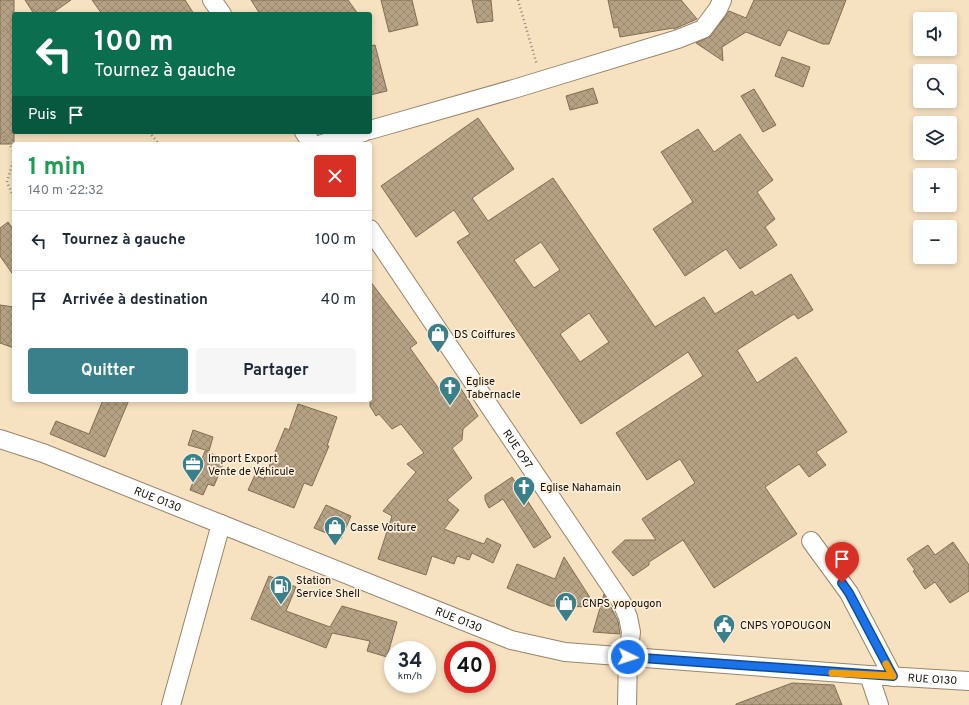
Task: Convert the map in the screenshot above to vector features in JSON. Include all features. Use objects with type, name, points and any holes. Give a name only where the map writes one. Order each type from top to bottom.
[{"type":"street","points":[[212,0],[221,12]]},
{"type":"street","points":[[372,129],[678,39],[703,29],[718,9],[722,0]]},
{"type":"street","points":[[329,142],[357,134]]},
{"type":"street","name":"RUE O97","points":[[372,232],[622,603],[628,617],[631,632],[628,657],[627,705]]},
{"type":"street","name":"RUE O130","points":[[0,439],[43,453],[511,640],[565,652],[969,681]]},
{"type":"street","points":[[171,705],[221,524]]},
{"type":"street","points":[[811,541],[849,593],[893,676]]},
{"type":"street","points":[[869,675],[879,705]]},
{"type":"path","points":[[518,0],[542,80]]},
{"type":"path","points":[[0,34],[12,25]]},
{"type":"path","points":[[0,129],[12,149]]},
{"type":"path","points":[[12,165],[7,182],[12,194]]},
{"type":"building","points":[[0,0],[14,0],[14,12],[12,12],[12,134],[14,134],[14,142],[12,142],[12,144],[0,144]]},
{"type":"building","points":[[25,0],[71,0],[54,12],[33,12]]},
{"type":"building","points":[[92,0],[185,0],[193,12],[101,12]]},
{"type":"building","points":[[251,0],[348,0],[357,12],[259,12]]},
{"type":"building","points":[[381,0],[412,0],[418,25],[389,32]]},
{"type":"building","points":[[472,0],[491,0],[493,21],[477,23]]},
{"type":"building","points":[[608,0],[681,0],[697,19],[674,29],[620,37],[618,27],[614,28]]},
{"type":"building","points":[[754,0],[846,0],[829,44],[823,44],[788,30],[780,46],[746,32],[722,47],[723,61],[696,43],[711,36],[729,11],[746,18]]},
{"type":"building","points":[[375,45],[387,91],[372,95],[372,46]]},
{"type":"building","points":[[782,57],[810,67],[803,87],[775,76]]},
{"type":"building","points":[[593,88],[598,103],[570,110],[566,96]]},
{"type":"building","points":[[754,89],[776,125],[763,132],[741,96]]},
{"type":"building","points":[[478,118],[514,169],[472,198],[488,221],[553,178],[655,327],[704,297],[715,314],[752,291],[755,296],[791,274],[813,310],[798,319],[794,314],[737,350],[757,383],[796,357],[847,432],[816,452],[826,465],[809,477],[799,464],[765,487],[797,534],[714,588],[683,540],[649,562],[649,565],[633,576],[612,552],[625,540],[656,540],[642,519],[695,483],[680,459],[647,480],[616,433],[703,376],[688,352],[581,424],[457,242],[470,234],[454,210],[416,237],[381,186]],"holes":[[[541,242],[560,270],[534,288],[514,260]],[[589,313],[609,342],[580,362],[560,334]]]},
{"type":"building","points":[[698,129],[714,152],[740,134],[773,180],[757,192],[775,219],[765,227],[777,245],[740,269],[726,249],[685,276],[653,229],[693,202],[661,152]]},
{"type":"building","points":[[8,222],[12,227],[12,273],[0,256],[0,228]]},
{"type":"building","points":[[372,284],[417,343],[410,348],[439,389],[455,379],[478,416],[463,429],[462,440],[452,448],[472,478],[447,500],[459,510],[444,529],[484,544],[487,538],[501,545],[493,563],[472,553],[469,560],[457,556],[454,564],[432,556],[426,575],[378,559],[392,516],[383,511],[416,472],[407,464],[424,453],[401,424],[392,429],[379,414],[376,416],[370,406],[370,402],[372,402]]},
{"type":"building","points":[[0,305],[12,307],[12,347],[0,343]]},
{"type":"building","points":[[102,402],[128,402],[105,457],[50,434],[56,421],[89,434]]},
{"type":"building","points":[[298,404],[337,417],[327,446],[329,446],[312,486],[304,483],[294,508],[248,490],[255,475],[264,479],[285,428],[289,430]]},
{"type":"building","points":[[193,430],[213,437],[209,451],[188,445]]},
{"type":"building","points":[[205,451],[225,459],[214,486],[208,484],[203,495],[190,490]]},
{"type":"building","points":[[512,477],[551,537],[534,548],[503,499],[489,508],[485,500],[485,495]]},
{"type":"building","points":[[326,505],[351,516],[341,539],[314,528]]},
{"type":"building","points":[[953,542],[969,565],[969,591],[950,603],[935,582],[925,589],[913,571],[915,570],[907,559],[928,545],[935,555]]},
{"type":"building","points":[[564,557],[596,607],[550,606],[507,588],[517,564],[555,579]]},
{"type":"building","points":[[269,576],[296,587],[286,611],[330,627],[342,606],[397,622],[392,641],[384,641],[384,656],[367,651],[370,641],[332,633],[326,648],[251,619]]},
{"type":"building","points":[[604,594],[618,621],[620,634],[593,632]]},
{"type":"building","points":[[792,683],[834,685],[842,705],[736,705],[736,704]]},
{"type":"slow traffic","points":[[832,673],[893,676],[886,664]]},
{"type":"place","name":"DS Coiffures","points":[[438,354]]},
{"type":"place","name":"Eglise Tabernacle","points":[[450,406]]},
{"type":"place","name":"Import Export Vente de Véhicule","points":[[193,484]]},
{"type":"place","name":"Eglise Nahamain","points":[[524,506]]},
{"type":"place","name":"Casse Voiture","points":[[335,546]]},
{"type":"place","name":"Station Service Shell","points":[[281,606]]},
{"type":"place","name":"CNPS yopougon","points":[[566,622]]},
{"type":"place","name":"CNPS YOPOUGON","points":[[724,644]]},
{"type":"route","points":[[628,657],[893,676],[849,593],[842,583]]}]
